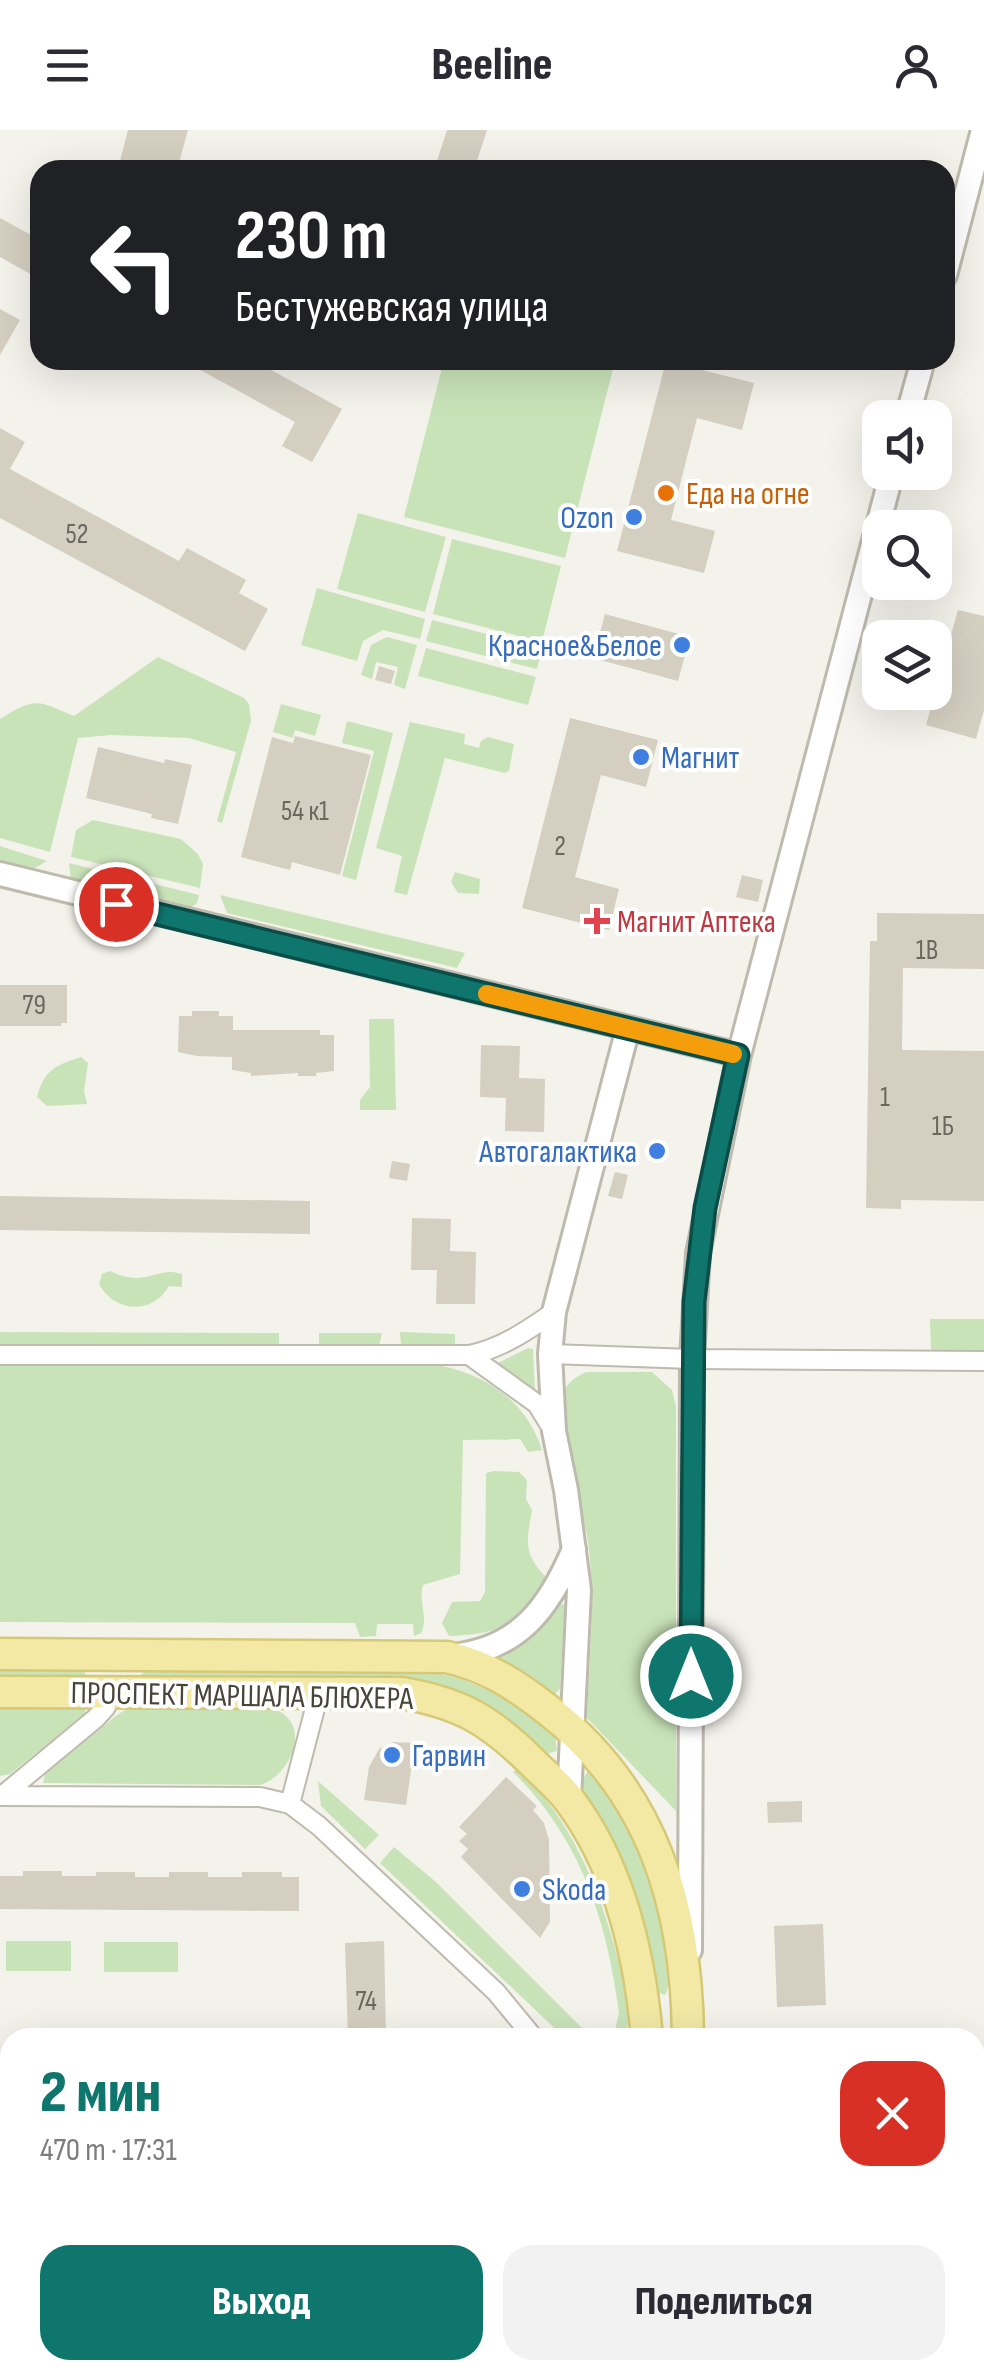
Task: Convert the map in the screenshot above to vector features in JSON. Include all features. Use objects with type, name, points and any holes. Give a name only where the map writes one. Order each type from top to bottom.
[{"type":"main road","name":"ПРОСПЕКТ МАРШАЛА БЛЮХЕРА","points":[[0,1654],[447,1657],[498,1674],[573,1729],[622,1784],[650,1836],[672,1897],[688,1985],[688,2028]]},
{"type":"main road","points":[[107,1692],[108,1654]]},
{"type":"main road","name":"ПРОСПЕКТ МАРШАЛА БЛЮХЕРА","points":[[0,1692],[402,1693],[459,1707],[504,1734],[569,1798],[599,1850],[629,1928],[643,1986],[646,2028]]},
{"type":"main road","points":[[643,1986],[660,2004],[679,1998],[688,1985]]},
{"type":"street","points":[[955,237],[983,130]]},
{"type":"street","points":[[912,400],[920,370]]},
{"type":"street","points":[[688,1985],[692,1896],[692,1359],[702,1223],[738,1055],[887,490]]},
{"type":"street","points":[[0,874],[738,1055]]},
{"type":"street","points":[[569,1798],[579,1590],[554,1431],[550,1354],[554,1312],[628,1028]]},
{"type":"street","points":[[0,1355],[470,1355],[523,1333],[554,1312]]},
{"type":"street","points":[[550,1354],[984,1361]]},
{"type":"street","points":[[470,1355],[537,1404],[554,1431]]},
{"type":"street","points":[[447,1657],[476,1654],[527,1627],[562,1578],[575,1546]]},
{"type":"street","points":[[1,1796],[96,1718],[106,1707],[107,1692]]},
{"type":"street","points":[[290,1804],[319,1693]]},
{"type":"street","points":[[1,1796],[260,1798],[290,1804],[319,1826],[496,1992],[526,2028]]},
{"type":"green space","points":[[441,370],[613,370],[565,558],[404,517]]},
{"type":"green space","points":[[358,513],[446,537],[425,612],[337,589]]},
{"type":"green space","points":[[452,539],[561,566],[542,642],[433,614]]},
{"type":"green space","points":[[317,588],[425,619],[420,639],[383,630],[363,641],[357,661],[301,645]]},
{"type":"green space","points":[[432,620],[542,648],[537,669],[426,641]]},
{"type":"green space","points":[[387,637],[417,645],[405,689],[394,685],[398,667],[376,662],[372,679],[361,675],[371,645]]},
{"type":"green space","points":[[426,648],[536,677],[528,705],[418,676]]},
{"type":"green space","points":[[158,657],[244,698],[249,704],[251,721],[222,823],[217,821],[236,752],[189,738],[111,735],[78,738],[50,852],[0,838],[0,719],[36,703],[74,716]]},
{"type":"green space","points":[[281,704],[321,715],[315,736],[295,730],[293,738],[273,732]]},
{"type":"green space","points":[[347,721],[393,733],[356,880],[342,876],[374,751],[342,743]]},
{"type":"green space","points":[[410,722],[465,734],[464,744],[479,748],[488,737],[514,744],[509,771],[505,773],[445,758],[407,895],[394,892],[402,856],[376,848]]},
{"type":"green space","points":[[93,820],[181,839],[203,864],[200,888],[71,857],[76,830]]},
{"type":"green space","points":[[0,846],[47,861],[28,872],[0,863]]},
{"type":"green space","points":[[69,863],[199,895],[197,903],[189,909],[71,881]]},
{"type":"green space","points":[[455,872],[480,879],[479,894],[458,893],[451,882]]},
{"type":"green space","points":[[220,895],[465,953],[457,968],[227,913]]},
{"type":"green space","points":[[369,1019],[394,1019],[396,1110],[360,1110],[360,1100],[370,1087]]},
{"type":"green space","points":[[81,1057],[88,1063],[84,1091],[87,1104],[47,1106],[37,1097],[43,1080],[58,1066]]},
{"type":"green space","points":[[110,1271],[133,1278],[165,1272],[182,1274],[182,1287],[169,1286],[144,1306],[124,1305],[114,1301],[99,1284],[102,1274]]},
{"type":"green space","points":[[930,1319],[984,1319],[984,1350],[931,1350]]},
{"type":"green space","points":[[0,1332],[279,1333],[279,1346],[0,1345]]},
{"type":"green space","points":[[400,1332],[455,1334],[455,1345],[401,1346]]},
{"type":"green space","points":[[319,1333],[382,1333],[379,1347],[319,1346]]},
{"type":"green space","points":[[533,1349],[535,1392],[498,1363]]},
{"type":"green space","points":[[0,1366],[442,1366],[475,1377],[504,1394],[527,1418],[542,1450],[528,1452],[520,1439],[463,1440],[460,1574],[423,1585],[423,1627],[414,1636],[413,1624],[377,1624],[376,1636],[360,1637],[355,1623],[0,1622]]},
{"type":"green space","points":[[586,1372],[652,1372],[672,1390],[676,1407],[676,1811],[587,1718],[592,1586],[585,1526],[561,1414],[565,1389]]},
{"type":"green space","points":[[519,1472],[527,1480],[526,1499],[532,1510],[528,1545],[546,1577],[528,1605],[508,1623],[483,1633],[449,1636],[442,1623],[452,1602],[480,1601],[485,1592],[486,1473]]},
{"type":"green space","points":[[558,1603],[565,1605],[560,1689],[554,1695],[495,1660],[532,1636]]},
{"type":"green space","points":[[0,1668],[85,1668],[85,1677],[0,1676]]},
{"type":"green space","points":[[405,1669],[448,1675],[485,1689],[555,1734],[557,1751],[540,1751],[499,1715],[141,1675],[146,1670]]},
{"type":"green space","points":[[0,1706],[84,1706],[86,1713],[10,1774],[0,1776]]},
{"type":"green space","points":[[125,1710],[277,1710],[294,1728],[293,1751],[280,1772],[260,1785],[43,1783],[45,1774],[117,1715]]},
{"type":"green space","points":[[518,1767],[555,1812],[595,1887],[627,1996],[627,2028],[615,2028],[619,2013],[614,1979],[587,1882],[556,1824],[513,1772]]},
{"type":"green space","points":[[588,1771],[597,1772],[648,1859],[669,1948],[665,1995],[657,1992],[583,1794],[580,1783]]},
{"type":"green space","points":[[318,1781],[379,1835],[365,1849],[321,1806]]},
{"type":"green space","points":[[394,1847],[436,1882],[582,2028],[554,2028],[380,1863]]},
{"type":"green space","points":[[6,1941],[71,1941],[71,1971],[6,1971]]},
{"type":"green space","points":[[104,1942],[178,1942],[178,1972],[104,1972]]},
{"type":"building","points":[[128,130],[188,130],[180,160],[120,160]]},
{"type":"building","points":[[447,130],[487,130],[477,160],[437,160]]},
{"type":"building","points":[[0,218],[30,234],[30,274],[0,257]]},
{"type":"building","points":[[0,309],[20,320],[0,355]]},
{"type":"building","points":[[200,370],[271,370],[342,409],[312,462],[282,446],[295,422]]},
{"type":"building","points":[[664,370],[702,370],[754,383],[742,430],[697,418],[671,520],[715,531],[704,573],[617,551]]},
{"type":"building","points":[[0,428],[25,442],[10,469],[179,561],[187,548],[246,580],[239,593],[268,609],[245,651],[0,518]]},
{"type":"building","points":[[958,610],[984,616],[984,710],[976,739],[926,725],[930,710],[952,710],[952,632]]},
{"type":"building","points":[[605,614],[690,637],[678,681],[593,658]]},
{"type":"building","points":[[379,666],[395,671],[391,684],[375,680]]},
{"type":"building","points":[[570,718],[658,740],[646,787],[601,775],[575,877],[619,889],[609,930],[522,908]]},
{"type":"building","points":[[295,736],[371,755],[340,875],[292,862],[290,870],[241,857],[272,737],[293,743]]},
{"type":"building","points":[[98,747],[164,763],[165,759],[192,765],[178,824],[86,798]]},
{"type":"building","points":[[742,875],[763,880],[758,902],[736,897]]},
{"type":"building","points":[[877,913],[984,914],[984,969],[903,968],[902,1050],[984,1051],[984,1201],[901,1200],[901,1209],[866,1208],[870,941],[877,941]]},
{"type":"building","points":[[0,985],[67,985],[67,1023],[0,1026]]},
{"type":"building","points":[[192,1011],[219,1011],[219,1016],[233,1016],[233,1030],[320,1030],[320,1035],[334,1035],[334,1071],[316,1076],[251,1076],[232,1070],[232,1057],[178,1052],[179,1016],[192,1016]]},
{"type":"building","points":[[481,1045],[520,1046],[519,1078],[545,1079],[544,1132],[505,1131],[506,1098],[480,1097]]},
{"type":"building","points":[[392,1161],[410,1164],[407,1181],[389,1178]]},
{"type":"building","points":[[615,1172],[628,1175],[622,1199],[608,1196]]},
{"type":"building","points":[[0,1196],[310,1201],[310,1234],[0,1230]]},
{"type":"building","points":[[412,1218],[451,1219],[450,1251],[476,1252],[475,1304],[436,1304],[437,1270],[411,1270]]},
{"type":"building","points":[[392,1742],[415,1743],[406,1805],[364,1800],[369,1767],[379,1749]]},
{"type":"building","name":"Skoda","points":[[506,1777],[537,1806],[533,1810],[544,1823],[549,1840],[550,1922],[540,1938],[461,1857],[468,1849],[459,1841],[467,1834],[459,1827]]},
{"type":"building","points":[[802,1801],[802,1822],[768,1823],[767,1802]]},
{"type":"building","points":[[23,1871],[62,1871],[62,1876],[135,1872],[135,1877],[169,1877],[169,1872],[242,1877],[242,1872],[282,1872],[282,1877],[299,1877],[299,1911],[0,1909],[0,1876],[23,1876]]},
{"type":"building","points":[[823,1924],[826,2005],[777,2007],[774,1926]]},
{"type":"building","points":[[384,1941],[386,2028],[348,2028],[345,1943]]},
{"type":"slow traffic","points":[[487,994],[733,1054]]},
{"type":"place","name":"Еда на огне","points":[[666,493]]},
{"type":"place","name":"Ozon","points":[[634,517]]},
{"type":"place","name":"Красное&Белое","points":[[682,645]]},
{"type":"place","name":"Магнит","points":[[641,757]]},
{"type":"place","name":"Магнит Аптека","points":[[597,921]]},
{"type":"place","name":"Автогалактика","points":[[657,1151]]},
{"type":"place","name":"Гарвин","points":[[392,1755]]},
{"type":"place","name":"Skoda","points":[[522,1889]]},
{"type":"route","points":[[116,904],[738,1055],[705,1208],[694,1302],[691,1676]]}]
